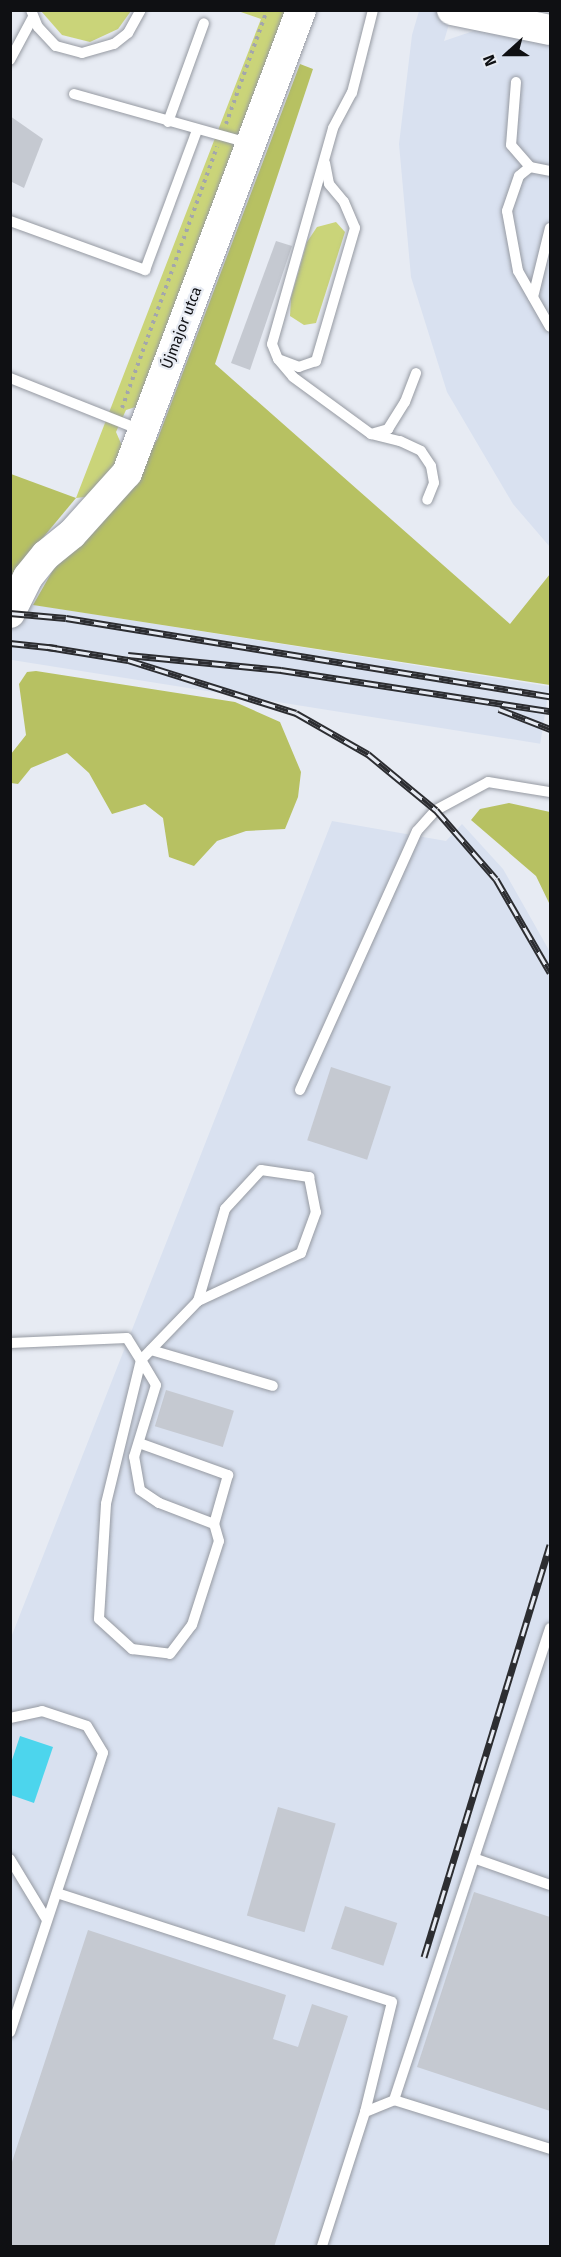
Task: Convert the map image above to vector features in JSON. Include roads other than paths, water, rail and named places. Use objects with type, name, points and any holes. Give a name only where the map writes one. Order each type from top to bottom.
[{"type":"street","name":"Újmajor utca","points":[[10,613],[28,578],[46,555],[72,534],[127,473],[130,425],[251,144],[301,10]]},
{"type":"street","points":[[452,10],[550,30]]},
{"type":"lane","points":[[10,60],[32,14],[56,46],[82,53],[114,44],[128,33],[141,10]]},
{"type":"lane","points":[[373,10],[352,93],[333,128],[325,163],[272,344],[278,359],[293,377],[371,434],[400,441],[421,451],[431,466],[434,483],[427,500]]},
{"type":"lane","points":[[168,122],[204,23]]},
{"type":"lane","points":[[516,82],[512,145],[530,167],[550,171]]},
{"type":"lane","points":[[74,94],[251,144]]},
{"type":"lane","points":[[10,221],[145,270],[197,130]]},
{"type":"lane","points":[[278,359],[299,367],[316,361],[355,228],[345,202],[329,184],[325,163]]},
{"type":"lane","points":[[530,167],[519,176],[507,211],[518,271],[550,327]]},
{"type":"lane","points":[[533,297],[550,228]]},
{"type":"lane","points":[[371,434],[388,429],[405,402],[416,373]]},
{"type":"lane","points":[[10,378],[130,425]]},
{"type":"lane","points":[[300,1090],[417,831],[436,810],[488,782],[550,792]]},
{"type":"lane","points":[[139,1443],[228,1475],[214,1524],[219,1541],[192,1625],[170,1654],[132,1649],[99,1619],[106,1504],[141,1360],[198,1301],[301,1253],[316,1212],[309,1177],[261,1170],[225,1209],[198,1301]]},
{"type":"lane","points":[[10,1343],[127,1338],[156,1384],[134,1457],[140,1490],[159,1503],[214,1524]]},
{"type":"lane","points":[[151,1350],[273,1386]]},
{"type":"lane","points":[[394,2100],[476,1859],[550,1628]]},
{"type":"lane","points":[[10,1718],[42,1711],[87,1726],[103,1753],[10,2032]]},
{"type":"lane","points":[[10,1859],[47,1920]]},
{"type":"lane","points":[[476,1859],[550,1885]]},
{"type":"lane","points":[[57,1893],[392,2002],[365,2112],[324,2246]]},
{"type":"lane","points":[[365,2112],[394,2100],[550,2149]]},
{"type":"water","points":[[20,1736],[53,1747],[34,1803],[11,1795],[11,1763]]},
{"type":"railway","points":[[10,613],[66,618],[550,696]]},
{"type":"railway","points":[[10,643],[57,648]]},
{"type":"railway","points":[[48,647],[128,660],[296,713],[368,754],[436,810],[496,879],[550,972]]},
{"type":"railway","points":[[128,655],[281,670],[550,711]]},
{"type":"railway","points":[[499,709],[550,729]]},
{"type":"railway","points":[[424,1957],[550,1545]]}]
